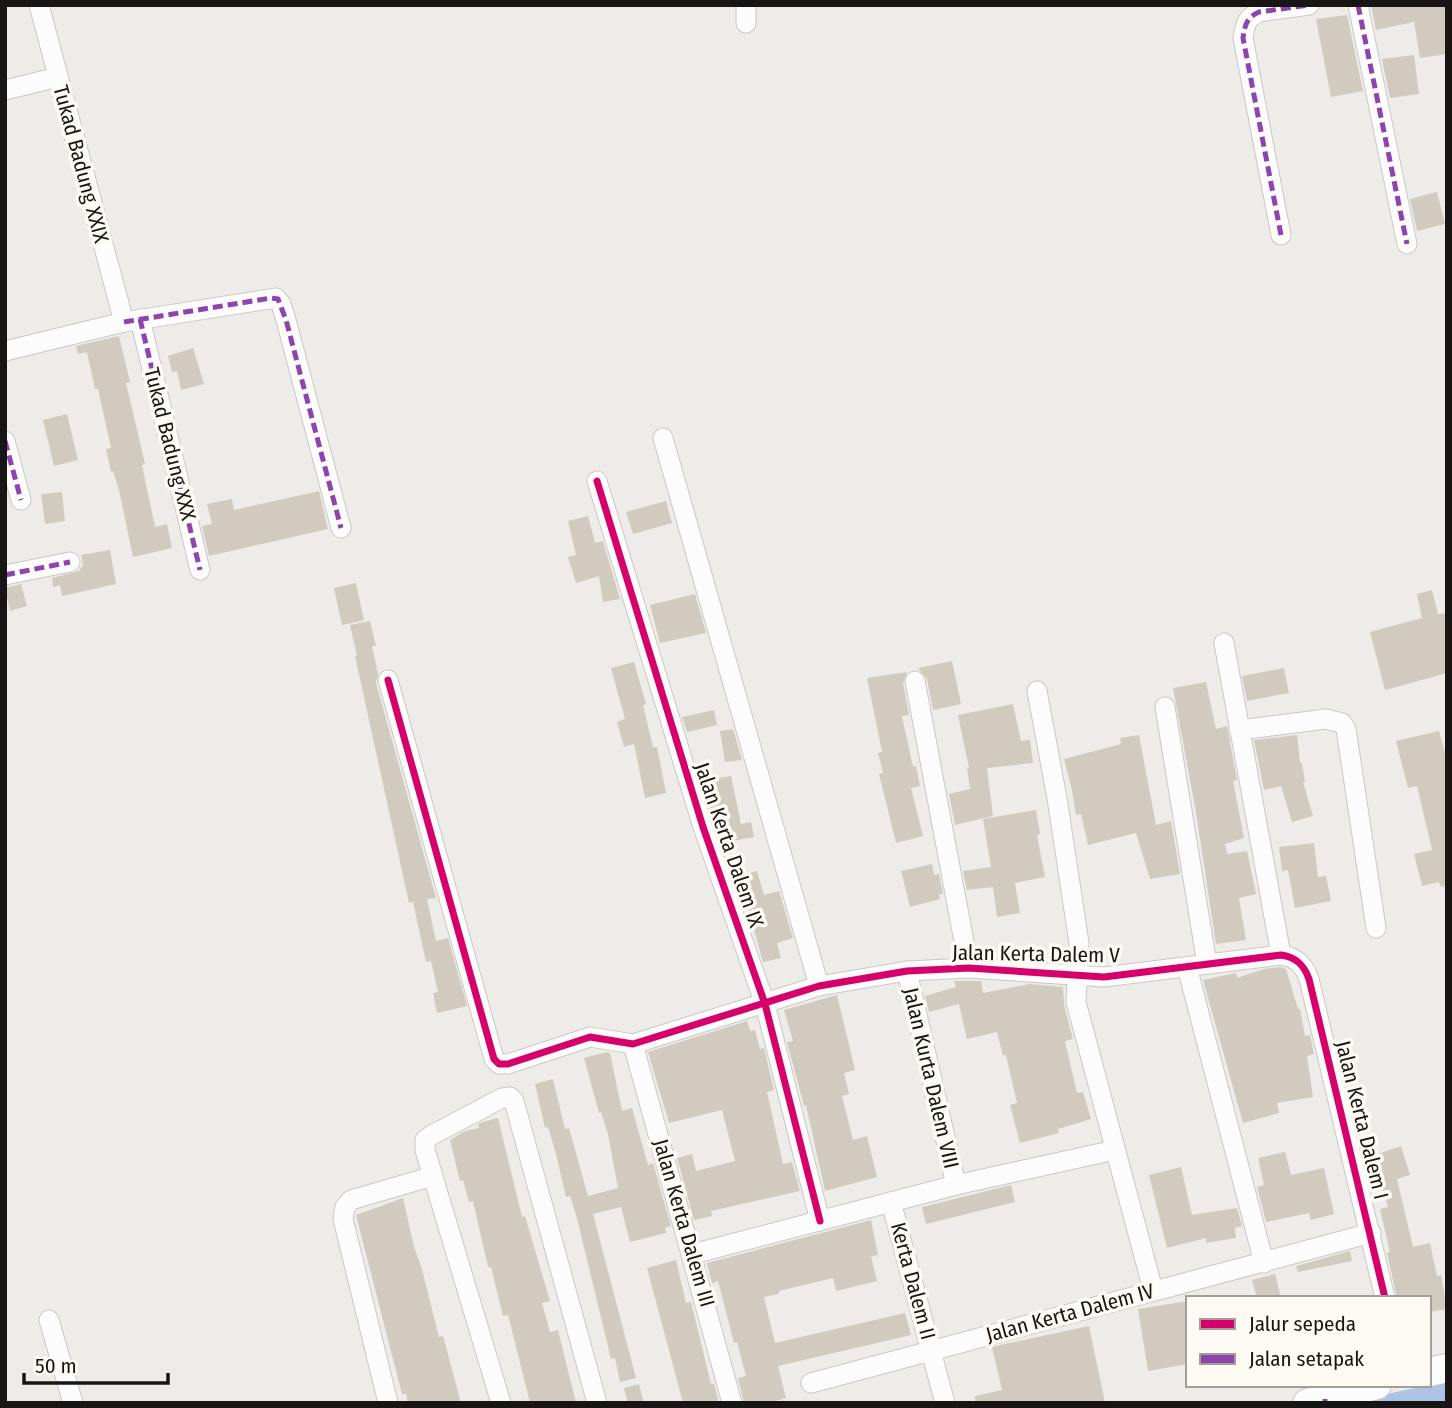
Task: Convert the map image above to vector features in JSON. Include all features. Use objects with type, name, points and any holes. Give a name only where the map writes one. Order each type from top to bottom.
[{"type":"street","name":"Tukad Badung XXIX","points":[[39,5],[132,321]]},
{"type":"street","points":[[1281,235],[1243,38],[1245,23],[1251,15],[1309,5]]},
{"type":"street","points":[[1358,5],[1408,244]]},
{"type":"street","points":[[5,90],[58,76]]},
{"type":"street","points":[[5,351],[132,321],[278,299],[286,320],[341,528]]},
{"type":"street","name":"Tukad Badung XXX","points":[[132,321],[200,570]]},
{"type":"street","points":[[663,438],[819,986]]},
{"type":"street","points":[[5,440],[21,500]]},
{"type":"street","name":"Jalan Kerta Dalem IX","points":[[597,481],[703,827],[765,1004],[820,1221]]},
{"type":"street","points":[[5,575],[70,562]]},
{"type":"street","points":[[1224,643],[1239,730],[1287,956]]},
{"type":"street","name":"Jalan Kerta Dalem V","points":[[388,680],[494,1059],[499,1064],[508,1064],[590,1037],[633,1044],[819,986],[906,971],[969,968],[1104,977],[1287,956]]},
{"type":"street","points":[[915,681],[969,968]]},
{"type":"street","points":[[1037,691],[1057,798],[1079,943],[1076,1002],[1153,1290]]},
{"type":"street","points":[[1165,707],[1197,966],[1264,1263]]},
{"type":"street","points":[[1239,730],[1326,719],[1342,723],[1346,729],[1376,928]]},
{"type":"street","name":"Jalan Kerta Dalem I","points":[[1287,956],[1304,967],[1309,979],[1385,1296]]},
{"type":"street","name":"Jalan Kurta Dalem VIII","points":[[906,971],[956,1185]]},
{"type":"street","name":"Jalan Kerta Dalem III","points":[[633,1044],[732,1403]]},
{"type":"street","points":[[500,1403],[425,1150],[425,1140],[502,1098],[512,1098],[597,1403]]},
{"type":"street","points":[[693,1254],[956,1185],[1115,1150]]},
{"type":"street","points":[[388,1403],[343,1213],[351,1200],[433,1176]]},
{"type":"street","name":"Kerta Dalem II","points":[[891,1202],[945,1403]]},
{"type":"street","name":"Jalan Kerta Dalem IV","points":[[811,1383],[933,1354],[1153,1290],[1371,1233]]},
{"type":"street","points":[[49,1320],[73,1403]]},
{"type":"street","points":[[1319,1401],[1370,1387]]},
{"type":"water","points":[[1447,1381],[1447,1403],[1346,1403],[1419,1387],[1431,1387],[1431,1384]]},
{"type":"building","points":[[1371,5],[1447,5],[1447,54],[1420,58],[1414,22],[1376,30]]},
{"type":"building","points":[[1347,15],[1363,91],[1331,97],[1316,19]]},
{"type":"building","points":[[1414,55],[1419,94],[1390,98],[1382,59]]},
{"type":"building","points":[[1437,192],[1445,224],[1417,231],[1410,199]]},
{"type":"building","points":[[119,336],[130,382],[126,383],[145,464],[142,465],[155,527],[167,524],[172,548],[133,557],[119,490],[113,471],[111,472],[106,449],[111,448],[98,389],[95,389],[87,352],[78,354],[76,346]]},
{"type":"building","points":[[193,348],[204,384],[181,390],[177,371],[172,372],[168,356]]},
{"type":"building","points":[[67,414],[78,460],[54,466],[43,420]]},
{"type":"building","points":[[319,491],[328,529],[209,556],[202,526],[212,524],[207,504],[232,499],[234,510]]},
{"type":"building","points":[[62,492],[65,521],[45,524],[41,494]]},
{"type":"building","points":[[666,501],[672,523],[633,534],[626,512]]},
{"type":"building","points":[[588,516],[595,543],[603,541],[620,599],[603,602],[599,576],[576,583],[568,557],[576,555],[568,521]]},
{"type":"building","points":[[110,550],[116,584],[62,596],[60,585],[53,587],[52,578],[79,571],[83,565],[81,555]]},
{"type":"building","points":[[356,583],[364,620],[342,625],[334,588]]},
{"type":"building","points":[[21,584],[27,606],[10,611],[5,588]]},
{"type":"building","points":[[1432,590],[1438,614],[1447,613],[1447,673],[1385,690],[1370,632],[1422,618],[1417,594]]},
{"type":"building","points":[[695,594],[706,633],[660,643],[650,605]]},
{"type":"building","points":[[370,621],[376,646],[372,646],[378,674],[376,683],[436,898],[427,899],[436,941],[448,938],[467,1006],[437,1013],[433,993],[438,992],[431,961],[426,962],[413,902],[409,903],[355,656],[350,625]]},
{"type":"building","points":[[952,661],[961,704],[933,710],[927,679],[918,668]]},
{"type":"building","points":[[634,662],[646,704],[643,705],[653,747],[657,747],[666,793],[645,798],[634,744],[624,747],[617,722],[625,719],[611,668]]},
{"type":"building","points":[[1284,668],[1289,693],[1247,701],[1242,676]]},
{"type":"building","points":[[907,672],[903,683],[909,715],[902,716],[920,786],[911,788],[923,836],[896,843],[879,774],[883,773],[878,753],[882,752],[867,678]]},
{"type":"building","points":[[1206,682],[1216,729],[1227,726],[1237,780],[1233,781],[1244,838],[1225,844],[1227,854],[1247,851],[1256,894],[1239,898],[1246,940],[1216,944],[1196,812],[1173,688]]},
{"type":"building","points":[[1013,704],[1021,741],[1030,740],[1033,763],[987,768],[993,816],[955,825],[949,794],[970,789],[969,768],[958,715]]},
{"type":"building","points":[[714,710],[717,725],[687,732],[682,717]]},
{"type":"building","points":[[733,729],[742,760],[725,762],[720,731]]},
{"type":"building","points":[[1439,731],[1447,760],[1447,886],[1441,887],[1439,882],[1422,886],[1414,854],[1432,850],[1417,786],[1408,788],[1396,741]]},
{"type":"building","points":[[1139,735],[1156,825],[1171,821],[1180,874],[1150,879],[1136,833],[1088,845],[1081,814],[1076,815],[1064,759],[1121,744],[1120,738]]},
{"type":"building","points":[[1297,735],[1303,782],[1313,816],[1292,822],[1281,786],[1264,790],[1254,740]]},
{"type":"building","points":[[731,776],[741,824],[751,822],[754,837],[722,843],[710,809],[705,780]]},
{"type":"building","points":[[1036,810],[1040,834],[1037,835],[1045,877],[1015,883],[1020,913],[997,917],[993,887],[967,890],[963,871],[991,867],[983,819]]},
{"type":"building","points":[[1314,843],[1318,877],[1326,876],[1331,901],[1295,908],[1288,870],[1282,871],[1279,847]]},
{"type":"building","points":[[932,864],[934,875],[939,874],[943,894],[939,894],[940,899],[910,907],[901,871]]},
{"type":"building","points":[[757,871],[764,895],[779,891],[793,938],[777,943],[781,958],[763,962],[739,876]]},
{"type":"building","points":[[1264,969],[1286,969],[1300,1009],[1305,1036],[1310,1035],[1314,1054],[1307,1056],[1313,1097],[1277,1103],[1279,1113],[1243,1123],[1203,980],[1236,973],[1237,978]]},
{"type":"building","points":[[954,981],[981,981],[983,993],[1030,984],[1063,987],[1064,1005],[1073,1039],[1065,1041],[1077,1093],[1083,1092],[1091,1119],[1058,1129],[1059,1133],[1020,1143],[1010,1105],[1017,1103],[1006,1055],[1003,1056],[997,1032],[967,1039],[959,1004],[929,1012],[925,996],[956,987]]},
{"type":"building","points":[[837,995],[855,1070],[844,1073],[849,1094],[842,1096],[853,1140],[867,1136],[877,1177],[825,1191],[806,1105],[804,1106],[787,1042],[793,1041],[784,1010]]},
{"type":"building","points":[[747,1021],[750,1031],[755,1030],[760,1049],[764,1048],[774,1090],[767,1092],[783,1164],[792,1162],[800,1191],[711,1211],[712,1216],[694,1220],[677,1158],[692,1154],[696,1171],[735,1161],[722,1110],[669,1123],[648,1052]]},
{"type":"building","points":[[610,1053],[622,1111],[632,1108],[648,1165],[653,1163],[671,1226],[665,1228],[666,1233],[630,1242],[621,1207],[593,1214],[636,1378],[620,1382],[615,1358],[611,1359],[577,1218],[570,1196],[566,1197],[535,1084],[553,1079],[565,1129],[569,1128],[588,1196],[618,1188],[608,1134],[601,1112],[599,1113],[584,1058]]},
{"type":"building","points":[[498,1118],[522,1217],[525,1216],[550,1301],[542,1303],[550,1332],[558,1330],[576,1403],[530,1403],[508,1315],[503,1316],[491,1267],[488,1267],[473,1201],[469,1202],[463,1180],[460,1181],[450,1140],[465,1131],[479,1128],[478,1124]]},
{"type":"building","points":[[1401,1146],[1410,1175],[1397,1179],[1413,1247],[1430,1243],[1437,1276],[1441,1275],[1447,1309],[1431,1312],[1431,1296],[1397,1296],[1380,1209],[1388,1207],[1372,1156]]},
{"type":"building","points":[[1285,1152],[1291,1175],[1324,1168],[1334,1214],[1311,1220],[1309,1213],[1266,1222],[1257,1187],[1264,1185],[1258,1158]]},
{"type":"building","points":[[1181,1167],[1192,1215],[1237,1208],[1242,1226],[1235,1228],[1236,1238],[1206,1243],[1206,1238],[1167,1248],[1149,1175]]},
{"type":"building","points":[[1011,1185],[1015,1202],[926,1224],[922,1207]]},
{"type":"building","points":[[403,1198],[439,1337],[443,1336],[461,1403],[408,1403],[406,1394],[402,1394],[356,1215]]},
{"type":"building","points":[[871,1220],[878,1255],[871,1256],[877,1281],[836,1291],[833,1278],[764,1297],[775,1343],[905,1313],[911,1335],[778,1366],[786,1398],[768,1403],[744,1403],[738,1378],[746,1376],[737,1342],[734,1343],[718,1281],[712,1283],[707,1263]]},
{"type":"building","points":[[1350,1251],[1352,1261],[1298,1272],[1296,1266]]},
{"type":"building","points":[[676,1260],[686,1303],[691,1302],[711,1384],[714,1384],[719,1403],[683,1403],[647,1268]]},
{"type":"building","points":[[1275,1274],[1280,1296],[1256,1296],[1252,1280]]},
{"type":"building","points":[[1186,1301],[1186,1364],[1148,1371],[1138,1309]]},
{"type":"building","points":[[1089,1326],[1105,1403],[975,1403],[975,1396],[1002,1390],[992,1347]]},
{"type":"building","points":[[639,1384],[644,1403],[628,1403],[624,1388]]},
{"type":"marked path","points":[[1281,235],[1243,38],[1247,22],[1259,12],[1309,5]]},
{"type":"marked path","points":[[1358,5],[1407,244]]},
{"type":"marked path","points":[[124,322],[278,299],[286,320],[341,528]]},
{"type":"marked path","points":[[140,319],[200,570]]},
{"type":"marked path","points":[[5,441],[21,500]]},
{"type":"marked path","points":[[5,575],[70,562]]},
{"type":"cycle path","points":[[597,481],[703,827],[765,1004],[820,1221]]},
{"type":"cycle path","points":[[388,680],[494,1059],[499,1064],[508,1064],[590,1037],[633,1044],[819,986],[907,971],[969,968],[1104,977],[1286,956],[1299,962],[1309,979],[1385,1296]]}]
